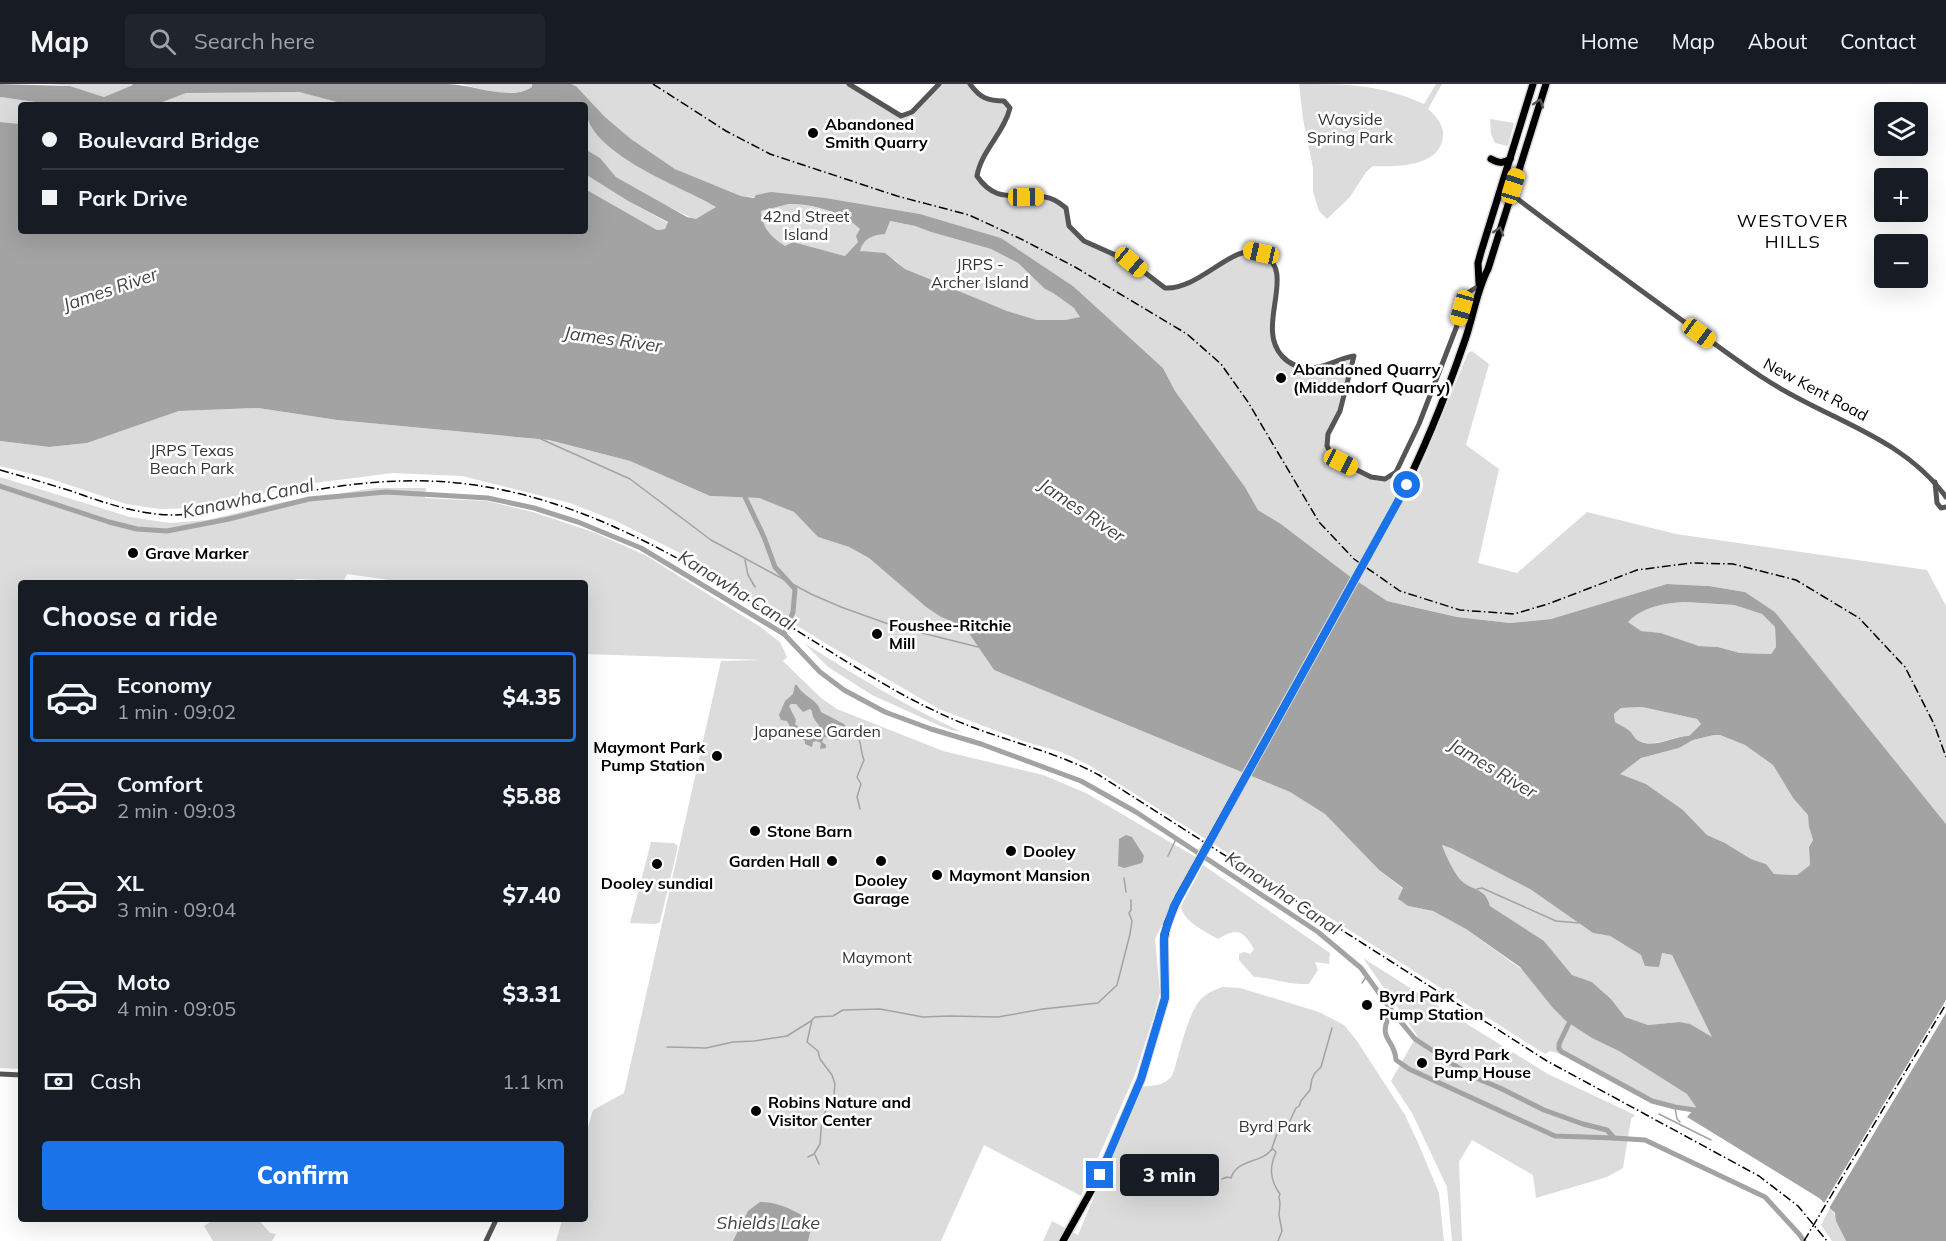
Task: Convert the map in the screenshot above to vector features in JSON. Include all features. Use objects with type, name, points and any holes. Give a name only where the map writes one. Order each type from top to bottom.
[{"type":"main road","points":[[1480,285],[1478,263],[1533,84]]},
{"type":"main road","points":[[1063,1241],[1100,1175],[1141,1079],[1165,998],[1164,941],[1167,924],[1179,896],[1407,485],[1430,433],[1464,343],[1480,285],[1488,269],[1546,84]]},
{"type":"main road","points":[[1491,159],[1500,163],[1510,159]]},
{"type":"street","points":[[849,84],[901,116],[912,112],[939,84]]},
{"type":"street","points":[[970,84],[981,97],[990,101],[1004,101],[1010,108],[1008,118],[979,166],[977,176],[984,186],[1007,197],[1045,196],[1059,202],[1066,208],[1068,226],[1084,241],[1131,262],[1165,288],[1182,286],[1208,274],[1236,254],[1248,250],[1261,253],[1270,260],[1277,271],[1279,282],[1271,327],[1273,340],[1280,353],[1292,364],[1306,368],[1325,366],[1354,356],[1340,411],[1328,434],[1327,441],[1330,452],[1341,462],[1371,477],[1385,479],[1392,475],[1400,465],[1427,404],[1458,322],[1466,294],[1480,285]]},
{"type":"street","name":"New Kent Road","points":[[1511,194],[1763,378],[1901,453],[1934,481],[1946,497],[1941,497],[1937,501]]},
{"type":"street","points":[[1934,481],[1937,501],[1941,508],[1946,507]]},
{"type":"street","points":[[0,1074],[18,1075]]},
{"type":"street","points":[[486,1241],[495,1222]]},
{"type":"green space","points":[[50,84],[134,85],[104,97],[70,86]]},
{"type":"green space","points":[[462,84],[532,84],[532,87],[524,91],[507,93]]},
{"type":"green space","points":[[571,84],[849,84],[896,114],[906,115],[939,84],[970,84],[981,97],[1004,101],[1010,108],[979,166],[977,176],[984,186],[1007,197],[1045,197],[1066,208],[1069,226],[1084,241],[1131,262],[1160,286],[1182,286],[1236,254],[1261,253],[1277,271],[1272,334],[1285,359],[1307,368],[1354,356],[1342,405],[1328,434],[1330,452],[1345,463],[1376,479],[1392,475],[1416,478],[1468,353],[1472,351],[1489,364],[1466,445],[1499,469],[1478,563],[1517,573],[1587,512],[1676,534],[1927,570],[1946,606],[1946,824],[1775,612],[1745,592],[1709,586],[1667,584],[1551,619],[1510,623],[1457,617],[1387,601],[1348,575],[1281,524],[1258,510],[1245,487],[1175,391],[1163,368],[1073,286],[1001,238],[920,214],[883,208],[741,196],[675,169],[631,139],[604,116],[576,86]]},
{"type":"green space","name":"Wayside Spring Park","points":[[1299,84],[1363,86],[1393,92],[1424,104],[1436,84],[1442,84],[1428,109],[1441,124],[1443,136],[1440,146],[1434,154],[1416,163],[1373,166],[1366,172],[1350,197],[1327,219],[1319,211],[1313,192],[1313,168],[1303,119]]},
{"type":"green space","points":[[299,92],[339,102],[163,102],[186,93]]},
{"type":"green space","points":[[0,97],[35,102],[18,102],[18,124],[0,122]]},
{"type":"green space","points":[[588,117],[605,143],[620,156],[716,207],[696,220],[616,177],[600,158],[588,151]]},
{"type":"green space","points":[[1490,119],[1514,123],[1508,146],[1495,143],[1491,134]]},
{"type":"green space","points":[[588,176],[668,223],[665,229],[657,230],[588,191]]},
{"type":"green space","name":"42nd Street Island","points":[[789,204],[818,208],[846,218],[861,229],[858,242],[845,256],[793,242],[785,246],[768,232],[763,224],[761,211]]},
{"type":"green space","name":"JRPS - Archer Island","points":[[889,221],[915,226],[991,249],[1018,263],[1045,289],[1074,308],[1081,317],[1065,320],[1037,320],[1007,311],[933,282],[905,269],[895,260],[860,251],[863,243]]},
{"type":"green space","name":"JRPS Texas Beach Park","points":[[258,408],[337,420],[549,440],[630,461],[710,496],[759,498],[794,512],[818,537],[849,547],[869,558],[926,607],[968,632],[994,670],[1290,792],[1325,814],[1379,870],[1403,889],[1399,900],[1408,906],[1433,911],[1466,929],[1680,1084],[1705,1112],[1657,1103],[1563,1055],[1550,1051],[1545,1054],[1089,765],[1061,752],[1023,741],[939,709],[828,645],[686,556],[616,521],[570,503],[462,476],[393,473],[314,483],[195,508],[160,509],[126,504],[48,478],[0,466],[0,441],[49,447],[87,443],[179,411]]},
{"type":"green space","name":"Maymont","points":[[0,477],[130,517],[170,523],[207,520],[283,502],[375,488],[426,488],[425,498],[487,501],[533,512],[593,532],[645,555],[759,626],[780,642],[787,657],[783,661],[821,698],[837,709],[943,751],[1043,775],[1086,793],[1199,859],[1155,939],[1160,992],[1155,1013],[1134,1077],[1081,1196],[984,1145],[941,1241],[556,1241],[561,1222],[588,1222],[588,1127],[593,1110],[624,1093],[721,661],[763,660],[588,654],[588,580],[389,580],[347,574],[344,580],[18,580],[18,1069],[0,1068]]},
{"type":"green space","points":[[1685,602],[1734,605],[1762,614],[1775,627],[1776,647],[1771,654],[1740,653],[1718,647],[1699,646],[1661,633],[1640,631],[1627,622],[1654,607]]},
{"type":"green space","points":[[804,643],[901,701],[962,732],[938,725],[872,695],[828,667]]},
{"type":"green space","points":[[1642,707],[1697,719],[1701,724],[1689,736],[1656,743],[1643,742],[1637,740],[1629,731],[1615,722],[1614,714],[1621,708]]},
{"type":"green space","points":[[1720,735],[1745,745],[1773,765],[1793,798],[1809,815],[1809,827],[1813,840],[1809,847],[1810,865],[1797,875],[1774,874],[1766,864],[1751,859],[1707,835],[1683,810],[1646,784],[1619,774],[1641,758],[1679,748],[1693,740]]},
{"type":"green space","points":[[651,842],[674,843],[678,846],[660,922],[656,924],[630,923]]},
{"type":"green space","points":[[1442,845],[1451,847],[1530,889],[1593,933],[1610,936],[1641,955],[1659,959],[1662,953],[1672,955],[1713,1038],[1679,1022],[1648,1025],[1625,1017],[1611,999],[1592,982],[1572,975],[1544,941],[1490,906],[1483,893],[1463,882],[1454,870]]},
{"type":"green space","points":[[1203,865],[1330,953],[1329,964],[1315,962],[1318,970],[1309,984],[1254,977],[1239,960],[1239,954],[1244,952],[1250,954],[1254,949],[1246,937],[1235,932],[1218,939],[1195,926],[1183,912],[1181,906]]},
{"type":"green space","points":[[1363,958],[1548,1074],[1635,1115],[1631,1119],[1623,1168],[1607,1177],[1536,1198],[1533,1175],[1472,1140],[1459,1162],[1462,1241],[1452,1241],[1447,1187],[1412,1113],[1391,1081],[1417,1035]]},
{"type":"green space","name":"Byrd Park","points":[[1222,987],[1240,988],[1319,1012],[1344,1025],[1405,1115],[1419,1145],[1439,1193],[1444,1241],[1043,1241],[1052,1221],[1078,1235],[1140,1087],[1158,1085],[1170,1078],[1196,1005],[1206,995]]},
{"type":"green space","points":[[1830,1208],[1846,1241],[1832,1241],[1821,1225]]},
{"type":"green space","points":[[210,1222],[261,1222],[270,1233],[276,1234],[272,1241],[213,1241],[204,1226]]},
{"type":"water","name":"James River","points":[[0,84],[70,86],[104,97],[133,85],[131,84],[447,84],[513,93],[532,87],[532,84],[571,84],[576,86],[604,116],[631,139],[675,169],[741,196],[754,198],[756,195],[771,192],[825,198],[920,214],[1001,238],[1073,286],[1163,368],[1175,391],[1245,487],[1258,510],[1281,524],[1348,575],[1387,601],[1457,617],[1510,623],[1551,619],[1667,584],[1709,586],[1745,592],[1775,612],[1946,824],[1946,1241],[1846,1241],[1836,1221],[1835,1213],[1819,1198],[1687,1117],[1696,1107],[1687,1094],[1566,1021],[1520,967],[1466,929],[1433,911],[1408,906],[1398,899],[1403,888],[1379,870],[1325,814],[1290,792],[994,670],[968,632],[926,607],[869,558],[849,547],[818,537],[794,512],[759,498],[710,496],[630,461],[549,440],[337,420],[258,408],[179,411],[87,443],[49,447],[0,441],[0,122],[18,124],[18,234],[588,234],[588,191],[657,230],[665,229],[668,222],[588,176],[588,151],[600,158],[616,177],[687,217],[696,219],[716,207],[637,166],[617,153],[600,139],[589,123],[588,102],[337,102],[299,92],[186,93],[163,102],[35,102],[0,97]],"holes":[[[789,204],[827,210],[845,218],[860,229],[856,236],[858,242],[845,256],[793,242],[785,246],[768,232],[761,211]],[[890,221],[915,226],[991,249],[1018,263],[1045,289],[1074,308],[1080,317],[1065,320],[1037,320],[1007,311],[905,269],[885,253],[860,251],[866,240],[872,236],[885,234]],[[1685,602],[1734,605],[1762,614],[1775,627],[1776,647],[1771,654],[1740,653],[1718,647],[1699,646],[1661,633],[1641,631],[1628,622],[1647,609]],[[1642,707],[1697,719],[1701,724],[1689,736],[1650,744],[1643,743],[1615,722],[1614,714],[1621,708]],[[1720,735],[1745,745],[1773,765],[1793,798],[1808,815],[1813,840],[1809,847],[1810,865],[1797,875],[1774,874],[1766,864],[1751,859],[1707,835],[1683,810],[1646,784],[1620,774],[1641,758],[1679,748],[1693,740]],[[1442,845],[1530,889],[1593,933],[1610,936],[1641,955],[1645,966],[1659,967],[1662,953],[1672,955],[1712,1037],[1690,1024],[1679,1022],[1648,1025],[1625,1017],[1611,999],[1592,982],[1572,975],[1544,941],[1490,906],[1483,893],[1463,882],[1454,870]]]},
{"type":"water","points":[[795,685],[797,685],[819,707],[821,712],[855,732],[848,738],[845,737],[843,727],[832,725],[831,728],[841,738],[836,740],[824,737],[822,742],[826,748],[820,749],[821,743],[816,741],[813,742],[812,747],[805,744],[805,741],[791,729],[787,721],[781,720],[779,715],[785,701],[793,694]],"holes":[[[796,704],[803,712],[810,709],[812,711],[821,731],[813,737],[795,724],[796,720],[789,706]]]},
{"type":"water","points":[[1126,835],[1132,837],[1144,856],[1142,863],[1124,868],[1118,866],[1119,839]]},
{"type":"water","name":"Shields Lake","points":[[760,1202],[787,1208],[811,1221],[808,1241],[733,1241],[748,1211]]},
{"type":"pier","points":[[1355,575],[1360,579],[1250,778],[1243,775]]},
{"type":"pier","points":[[1946,1000],[1946,1013],[1828,1210],[1823,1205]]},
{"type":"waterway","points":[[541,439],[630,479],[711,540],[811,594],[894,626],[978,647]]},
{"type":"waterway","name":"Kanawha Canal","points":[[0,486],[109,522],[137,529],[167,531],[229,519],[309,499],[386,492],[488,498],[534,508],[578,522],[641,548],[784,634],[820,672],[844,690],[885,712],[1081,781],[1136,812],[1318,932],[1361,968],[1392,1011],[1385,1028],[1387,1038],[1393,1047],[1396,1060],[1409,1069],[1555,1136],[1645,1140],[1765,1197],[1804,1241]]},
{"type":"waterway","points":[[745,497],[775,567],[795,589],[793,612],[784,634]]},
{"type":"waterway","points":[[745,560],[748,575],[755,587]]},
{"type":"waterway","points":[[855,732],[859,738],[864,760],[857,777],[861,784],[857,797],[860,809]]},
{"type":"waterway","points":[[1168,856],[1176,839]]},
{"type":"waterway","points":[[1124,878],[1126,892]]},
{"type":"waterway","points":[[1477,889],[1482,888],[1556,921],[1579,923]]},
{"type":"waterway","points":[[808,1157],[814,1154],[820,1144],[822,1118],[834,1095],[835,1084],[832,1075],[820,1059],[818,1051],[807,1042],[812,1020],[815,1017],[833,1016],[843,1010],[880,1009],[923,1017],[998,1017],[1098,1003],[1117,985],[1130,934],[1131,900]]},
{"type":"waterway","name":"Kanawha Canal","points":[[1362,983],[1367,976]]},
{"type":"waterway","points":[[1392,1011],[1415,1039],[1471,1076],[1544,1110],[1607,1130],[1614,1138]]},
{"type":"waterway","points":[[1572,1017],[1559,1044],[1562,1052],[1652,1101],[1701,1111]]},
{"type":"waterway","points":[[667,1047],[706,1048],[733,1042],[787,1036],[811,1021]]},
{"type":"waterway","points":[[1278,1241],[1282,1231],[1279,1215],[1280,1194],[1272,1179],[1272,1163],[1276,1152],[1272,1148],[1278,1131],[1287,1127],[1296,1108],[1310,1090],[1312,1079],[1321,1067],[1332,1028]]},
{"type":"waterway","points":[[1675,1107],[1677,1119],[1680,1122]]},
{"type":"waterway","points":[[1659,1114],[1711,1140]]},
{"type":"waterway","points":[[1222,1179],[1231,1178],[1238,1167],[1262,1157],[1272,1149]]},
{"type":"waterway","points":[[815,1155],[819,1164]]},
{"type":"railway","points":[[653,84],[726,131],[770,154],[897,196],[969,215],[1021,239],[1075,267],[1187,334],[1221,364],[1248,402],[1319,522],[1354,559],[1400,591],[1460,610],[1514,614],[1548,604],[1637,570],[1691,563],[1733,564],[1796,580],[1859,618],[1905,667],[1934,724],[1946,757]]},
{"type":"railway","points":[[0,470],[121,507],[158,514],[205,513],[326,488],[369,483],[433,481],[475,485],[535,498],[592,517],[647,542],[700,571],[916,702],[964,724],[1056,756],[1099,775],[1547,1061],[1759,1176],[1798,1206],[1827,1241]]},
{"type":"railway","points":[[1804,1241],[1946,1004]]},
{"type":"place","name":"Abandoned Smith Quarry","points":[[813,133]]},
{"type":"place","name":"Abandoned Quarry (Middendorf Quarry)","points":[[1281,378]]},
{"type":"place","name":"Grave Marker","points":[[133,553]]},
{"type":"place","name":"Foushee-Ritchie Mill","points":[[877,634]]},
{"type":"place","name":"Maymont Park Pump Station","points":[[717,756]]},
{"type":"place","name":"Stone Barn","points":[[755,831]]},
{"type":"place","name":"Dooley","points":[[1011,851]]},
{"type":"place","name":"Garden Hall","points":[[832,861]]},
{"type":"place","name":"Dooley Garage","points":[[881,861]]},
{"type":"place","name":"Dooley sundial","points":[[657,864]]},
{"type":"place","name":"Maymont Mansion","points":[[937,875]]},
{"type":"place","name":"Byrd Park Pump Station","points":[[1367,1005]]},
{"type":"place","name":"Byrd Park Pump House","points":[[1422,1063]]},
{"type":"place","name":"Robins Nature and Visitor Center","points":[[756,1111]]},
{"type":"district","name":"WESTOVER HILLS","points":[[1793,230]]},
{"type":"route","points":[[1100,1175],[1141,1079],[1165,998],[1164,935],[1174,906],[1407,485]]},
{"type":"park label","name":"Japanese Garden","points":[[817,731]]}]
